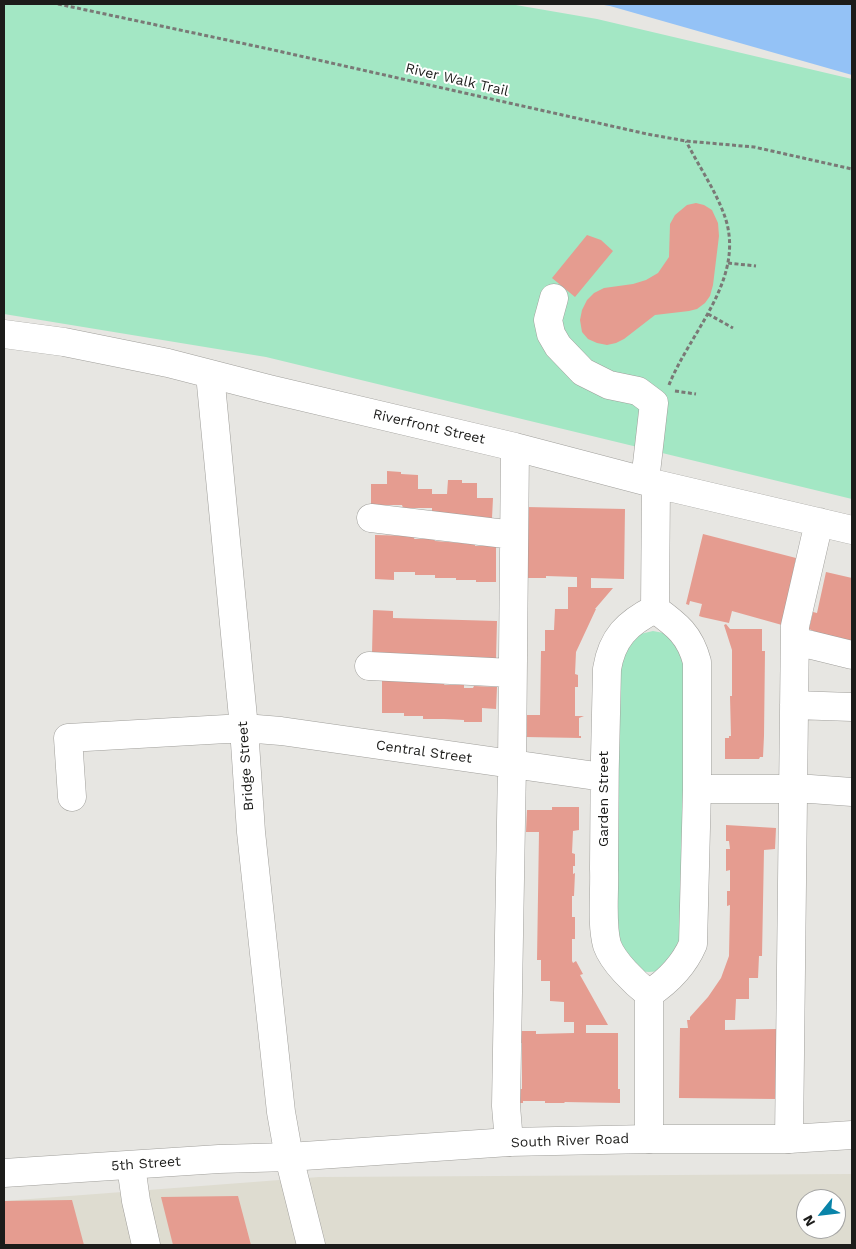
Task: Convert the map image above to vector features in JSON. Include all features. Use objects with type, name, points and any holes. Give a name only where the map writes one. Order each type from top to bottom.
[{"type":"main road","points":[[554,298],[548,320],[551,334],[558,346],[583,372],[609,385],[638,391],[654,402],[651,482],[655,609],[678,626],[694,649],[698,662],[693,944],[681,964],[662,985],[649,994],[649,1139]]},
{"type":"main road","name":"Riverfront Street","points":[[4,334],[91,347],[168,363],[852,530]]},
{"type":"main road","name":"Bridge Street","points":[[210,374],[244,728],[251,832],[281,1112],[289,1157],[311,1245]]},
{"type":"main road","points":[[509,1142],[506,1106],[515,447]]},
{"type":"main road","points":[[371,518],[514,535]]},
{"type":"main road","points":[[789,1139],[795,626],[819,522]]},
{"type":"main road","name":"Garden Street","points":[[649,994],[635,984],[612,955],[608,945],[605,916],[603,777],[609,657],[614,644],[628,627],[637,619],[655,609]]},
{"type":"main road","points":[[795,641],[852,655]]},
{"type":"main road","points":[[370,666],[512,673]]},
{"type":"main road","points":[[794,706],[852,707]]},
{"type":"main road","name":"Central Street","points":[[72,797],[68,738],[244,728],[281,731],[603,777]]},
{"type":"main road","points":[[697,789],[792,789],[852,792]]},
{"type":"main road","name":"South River Road","points":[[289,1157],[509,1142],[789,1139],[852,1135]]},
{"type":"main road","name":"5th Street","points":[[4,1173],[131,1166],[219,1158],[289,1157]]},
{"type":"main road","points":[[131,1166],[136,1201],[146,1245]]},
{"type":"path","name":"River Walk Trail","points":[[58,4],[269,49],[638,132],[686,141],[754,147],[852,169]]},
{"type":"path","points":[[686,141],[716,194],[726,220],[730,239],[728,264],[722,285],[667,390],[696,394]]},
{"type":"path","points":[[728,264],[756,266]]},
{"type":"path","points":[[708,314],[733,328]]},
{"type":"shaded area","points":[[852,1174],[852,1245],[4,1245],[4,1201],[319,1177]]},
{"type":"green space","points":[[4,4],[510,4],[597,19],[852,79],[852,499],[266,357],[4,314]]},
{"type":"green space","points":[[653,631],[669,634],[688,653],[688,941],[660,971],[649,972],[639,971],[614,947],[617,658],[636,635]]},
{"type":"water","points":[[598,4],[852,4],[852,75],[610,6]]},
{"type":"building","points":[[696,203],[712,210],[718,223],[719,236],[713,285],[710,296],[705,303],[697,309],[689,311],[655,315],[616,343],[607,345],[588,339],[582,332],[580,320],[587,300],[594,293],[604,288],[633,284],[646,280],[658,273],[669,257],[670,224],[675,215],[687,205]]},
{"type":"building","points":[[587,235],[601,240],[613,251],[575,297],[552,278]]},
{"type":"building","points":[[387,471],[418,475],[418,489],[432,489],[432,494],[447,494],[448,480],[462,480],[462,483],[477,483],[477,498],[493,498],[492,518],[462,518],[462,514],[432,514],[432,508],[403,508],[402,505],[371,505],[371,484],[387,484]]},
{"type":"building","points":[[526,507],[625,509],[624,579],[591,578],[591,588],[613,588],[595,609],[576,652],[575,674],[578,675],[578,687],[575,687],[575,716],[584,716],[579,718],[579,736],[581,738],[526,737],[526,715],[540,715],[541,651],[545,651],[545,630],[554,630],[555,609],[568,609],[568,587],[577,587],[577,577],[546,576],[546,578],[525,578]]},
{"type":"building","points":[[703,534],[796,558],[782,625],[732,611],[729,623],[699,616],[702,604],[690,601],[689,605],[686,604]]},
{"type":"building","points":[[375,535],[415,536],[414,539],[434,539],[435,541],[475,544],[475,546],[496,546],[496,582],[435,578],[435,575],[415,575],[415,572],[394,572],[394,580],[375,579]]},
{"type":"building","points":[[826,572],[852,578],[852,641],[809,629],[813,612],[817,613]]},
{"type":"building","points":[[373,610],[393,611],[393,618],[497,621],[496,660],[372,654]]},
{"type":"building","points":[[726,624],[730,629],[762,629],[762,651],[765,651],[764,736],[763,757],[759,759],[725,759],[725,738],[731,736],[730,696],[732,696],[732,650],[724,625]]},
{"type":"building","points":[[382,678],[423,680],[424,683],[445,683],[444,685],[464,685],[464,688],[473,688],[474,686],[497,687],[496,709],[482,708],[482,722],[423,719],[423,716],[404,716],[404,713],[382,713]]},
{"type":"building","points":[[552,807],[579,807],[579,830],[573,831],[572,853],[575,854],[572,917],[575,917],[575,939],[572,939],[572,961],[573,963],[576,961],[583,974],[580,975],[608,1025],[586,1025],[586,1033],[618,1033],[618,1089],[620,1089],[620,1103],[545,1103],[545,1101],[523,1101],[523,1103],[520,1103],[520,1089],[522,1089],[522,1043],[520,1043],[520,1031],[536,1031],[536,1034],[574,1033],[574,1022],[564,1022],[564,1002],[550,1001],[550,981],[541,981],[541,960],[537,960],[539,832],[526,832],[527,810],[552,810]]},
{"type":"building","points":[[726,825],[776,828],[775,849],[764,850],[762,956],[759,956],[758,978],[749,978],[749,999],[736,999],[735,1020],[725,1020],[725,1030],[777,1029],[776,1099],[679,1098],[680,1028],[688,1028],[687,1020],[690,1020],[690,1017],[708,997],[721,978],[729,956],[730,905],[727,906],[727,891],[730,891],[730,870],[726,871],[726,849],[730,849],[729,841],[726,841]]},
{"type":"building","points":[[238,1196],[251,1245],[173,1245],[161,1197]]},
{"type":"building","points":[[72,1200],[84,1245],[4,1245],[4,1201]]}]
